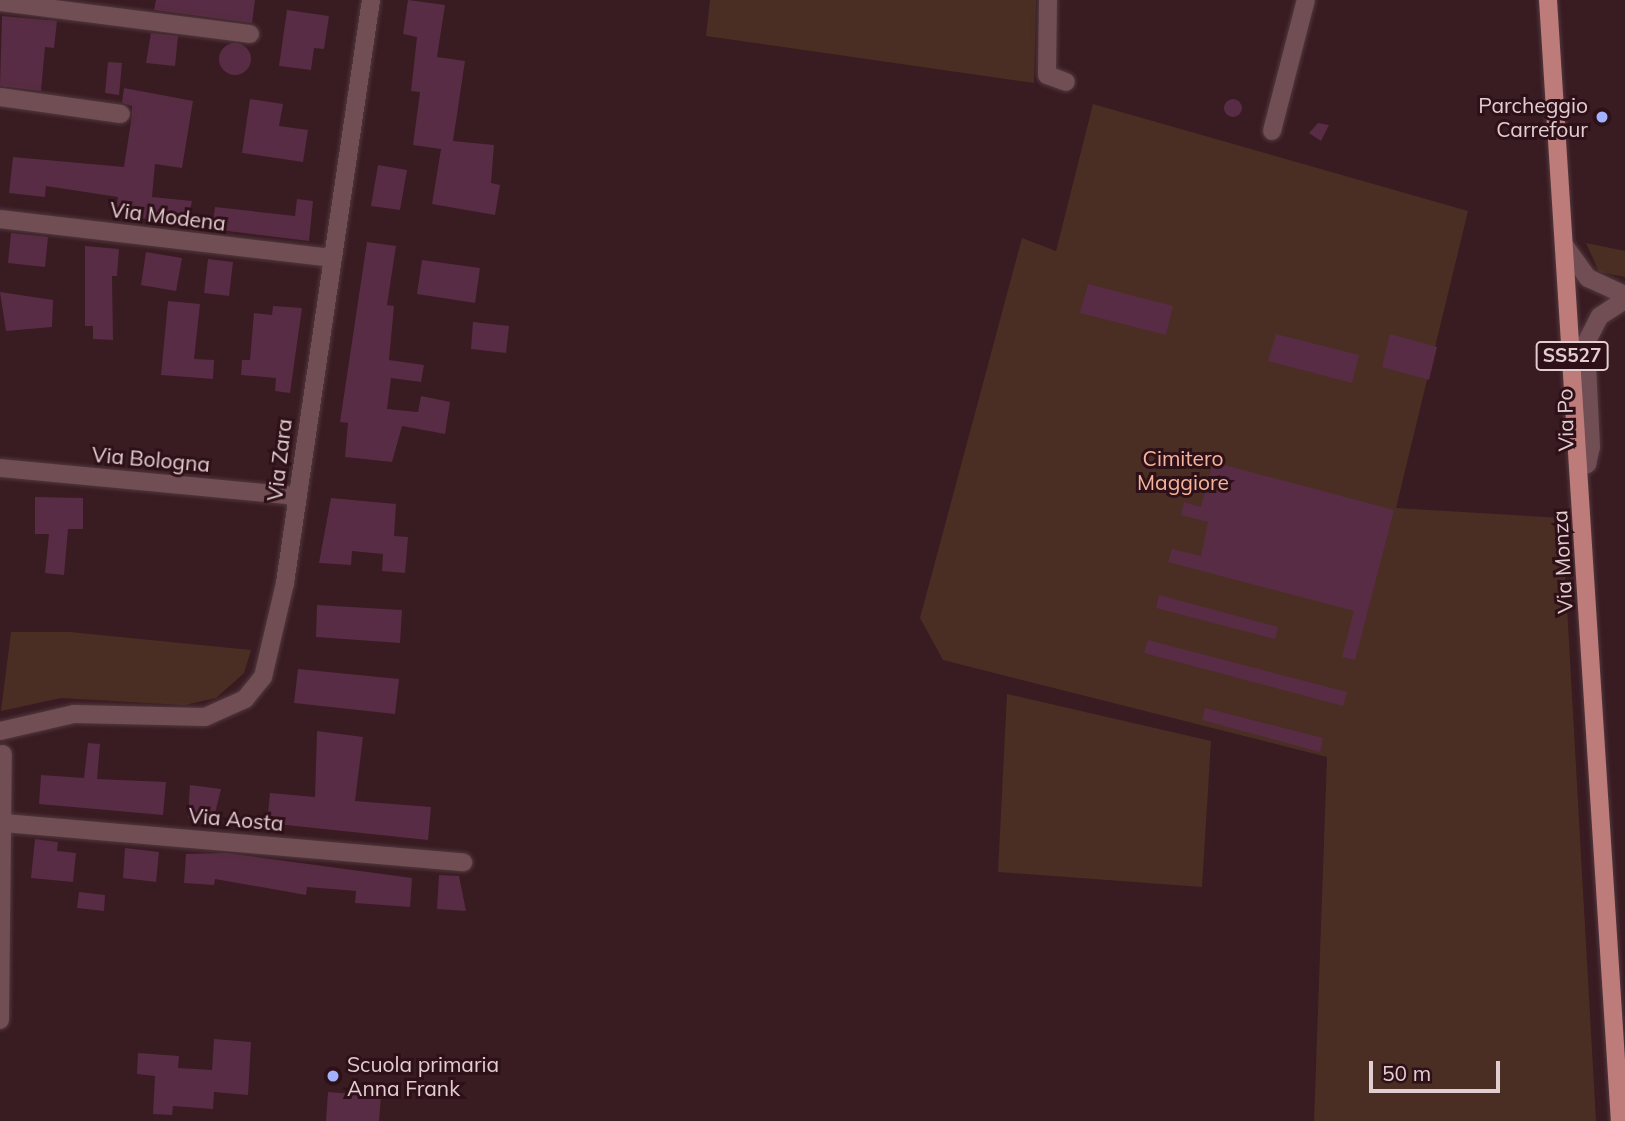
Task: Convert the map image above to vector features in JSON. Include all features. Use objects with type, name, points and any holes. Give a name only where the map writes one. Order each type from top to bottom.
[{"type":"main road","name":"Via Monza","points":[[1548,0],[1620,1121]]},
{"type":"street","name":"Via Zara","points":[[1,746],[29,725],[74,714],[191,719],[245,699],[268,666],[297,496],[371,0]]},
{"type":"street","points":[[1048,0],[1047,75],[1066,82]]},
{"type":"street","points":[[1272,131],[1306,0]]},
{"type":"street","points":[[0,2],[250,34]]},
{"type":"street","points":[[0,97],[121,114]]},
{"type":"street","name":"Via Modena","points":[[0,219],[331,258]]},
{"type":"street","name":"Via Po","points":[[1564,245],[1588,278],[1625,298],[1600,316],[1586,343],[1591,447],[1587,464],[1579,467]]},
{"type":"street","name":"Via Bologna","points":[[0,468],[297,496]]},
{"type":"street","points":[[0,1020],[4,823],[1,746]]},
{"type":"street","name":"Via Aosta","points":[[4,823],[463,862]]},
{"type":"green space","points":[[710,0],[1036,0],[1034,83],[706,36]]},
{"type":"green space","name":"Cimitero Maggiore","points":[[1093,104],[1468,211],[1396,508],[1562,518],[1596,1121],[1314,1121],[1327,757],[943,660],[920,618],[1022,238],[1056,251]]},
{"type":"green space","points":[[1586,243],[1625,251],[1625,277],[1599,272]]},
{"type":"green space","points":[[11,632],[70,632],[251,650],[244,673],[216,698],[184,705],[61,698],[1,711]]},
{"type":"green space","points":[[1007,694],[1211,741],[1202,887],[998,872]]},
{"type":"building","points":[[156,0],[255,0],[252,23],[154,10]]},
{"type":"building","points":[[408,0],[445,5],[437,57],[465,61],[453,141],[494,145],[491,183],[500,185],[495,215],[432,204],[441,149],[413,145],[420,92],[411,91],[417,37],[403,34]]},
{"type":"building","points":[[287,10],[329,16],[324,49],[314,48],[311,70],[279,66]]},
{"type":"building","points":[[2,16],[57,21],[54,48],[45,47],[41,91],[0,86]]},
{"type":"building","points":[[151,33],[178,36],[175,66],[146,63]]},
{"type":"building","points":[[235,43],[247,47],[251,59],[247,71],[235,75],[223,71],[219,59],[223,47]]},
{"type":"building","points":[[108,62],[122,63],[119,95],[105,93]]},
{"type":"building","points":[[124,88],[193,101],[182,168],[155,164],[152,197],[192,201],[187,227],[116,213],[118,197],[46,186],[45,197],[9,193],[13,157],[124,167],[132,106],[122,103]]},
{"type":"building","points":[[250,99],[283,104],[279,126],[308,130],[303,162],[242,153]]},
{"type":"building","points":[[1233,99],[1239,102],[1242,108],[1239,114],[1233,117],[1227,114],[1224,108],[1227,102]]},
{"type":"building","points":[[1318,123],[1329,125],[1321,141],[1309,133]]},
{"type":"building","points":[[378,165],[407,170],[400,210],[371,206]]},
{"type":"building","points":[[297,199],[313,201],[309,241],[212,229],[215,207],[295,216]]},
{"type":"building","points":[[11,233],[48,237],[45,267],[8,263]]},
{"type":"building","points":[[367,242],[396,246],[387,305],[394,306],[389,360],[424,365],[421,382],[391,378],[387,409],[418,412],[421,396],[450,402],[445,434],[402,426],[392,462],[345,457],[348,423],[340,422]]},
{"type":"building","points":[[85,246],[119,249],[117,276],[112,276],[113,340],[93,339],[93,326],[85,326]]},
{"type":"building","points":[[146,252],[182,258],[176,291],[141,285]]},
{"type":"building","points":[[208,259],[233,262],[229,296],[204,293]]},
{"type":"building","points":[[422,260],[480,268],[475,303],[417,294]]},
{"type":"building","points":[[1088,284],[1173,306],[1166,335],[1080,313]]},
{"type":"building","points":[[0,292],[53,300],[52,327],[6,331]]},
{"type":"building","points":[[168,301],[200,304],[194,359],[214,360],[213,379],[161,375]]},
{"type":"building","points":[[273,306],[302,308],[290,393],[275,391],[276,378],[241,375],[242,360],[250,360],[254,313],[272,315]]},
{"type":"building","points":[[473,322],[509,326],[506,353],[471,349]]},
{"type":"building","points":[[1276,334],[1359,355],[1352,383],[1268,361]]},
{"type":"building","points":[[1390,334],[1437,347],[1429,380],[1382,367]]},
{"type":"building","points":[[1213,462],[1394,510],[1355,660],[1342,657],[1354,611],[1168,562],[1172,549],[1201,556],[1208,522],[1181,515],[1184,502],[1201,507]]},
{"type":"building","points":[[35,497],[83,498],[83,529],[68,529],[64,575],[45,573],[49,534],[35,534]]},
{"type":"building","points":[[331,498],[396,504],[394,536],[408,537],[405,573],[382,571],[383,554],[352,551],[351,565],[319,563]]},
{"type":"building","points":[[1159,595],[1278,627],[1275,639],[1156,608]]},
{"type":"building","points":[[317,605],[402,610],[400,643],[316,637]]},
{"type":"building","points":[[1148,640],[1347,692],[1343,706],[1144,653]]},
{"type":"building","points":[[298,669],[399,679],[395,714],[294,703]]},
{"type":"building","points":[[1205,708],[1323,738],[1320,752],[1202,720]]},
{"type":"building","points":[[317,731],[363,737],[355,801],[431,807],[428,840],[267,823],[270,793],[315,797]]},
{"type":"building","points":[[88,743],[100,744],[97,779],[166,782],[163,815],[39,804],[41,775],[84,778]]},
{"type":"building","points":[[190,785],[221,789],[213,821],[188,818]]},
{"type":"building","points":[[35,839],[58,842],[57,851],[76,853],[73,882],[31,878]]},
{"type":"building","points":[[125,848],[159,852],[156,882],[123,878]]},
{"type":"building","points":[[226,853],[412,878],[410,907],[355,903],[356,891],[307,887],[306,895],[215,879],[214,885],[184,883],[186,854]]},
{"type":"building","points":[[439,875],[459,876],[466,911],[437,909]]},
{"type":"building","points":[[79,892],[105,895],[104,911],[77,908]]},
{"type":"building","points":[[214,1039],[251,1042],[248,1095],[214,1092],[213,1109],[173,1106],[172,1115],[153,1114],[155,1076],[137,1074],[138,1053],[179,1056],[178,1068],[212,1070]]},
{"type":"building","points":[[328,1092],[381,1096],[379,1121],[326,1121]]},
{"type":"place","name":"Parcheggio Carrefour","points":[[1602,117]]},
{"type":"place","name":"Scuola primaria Anna Frank","points":[[333,1076]]}]
